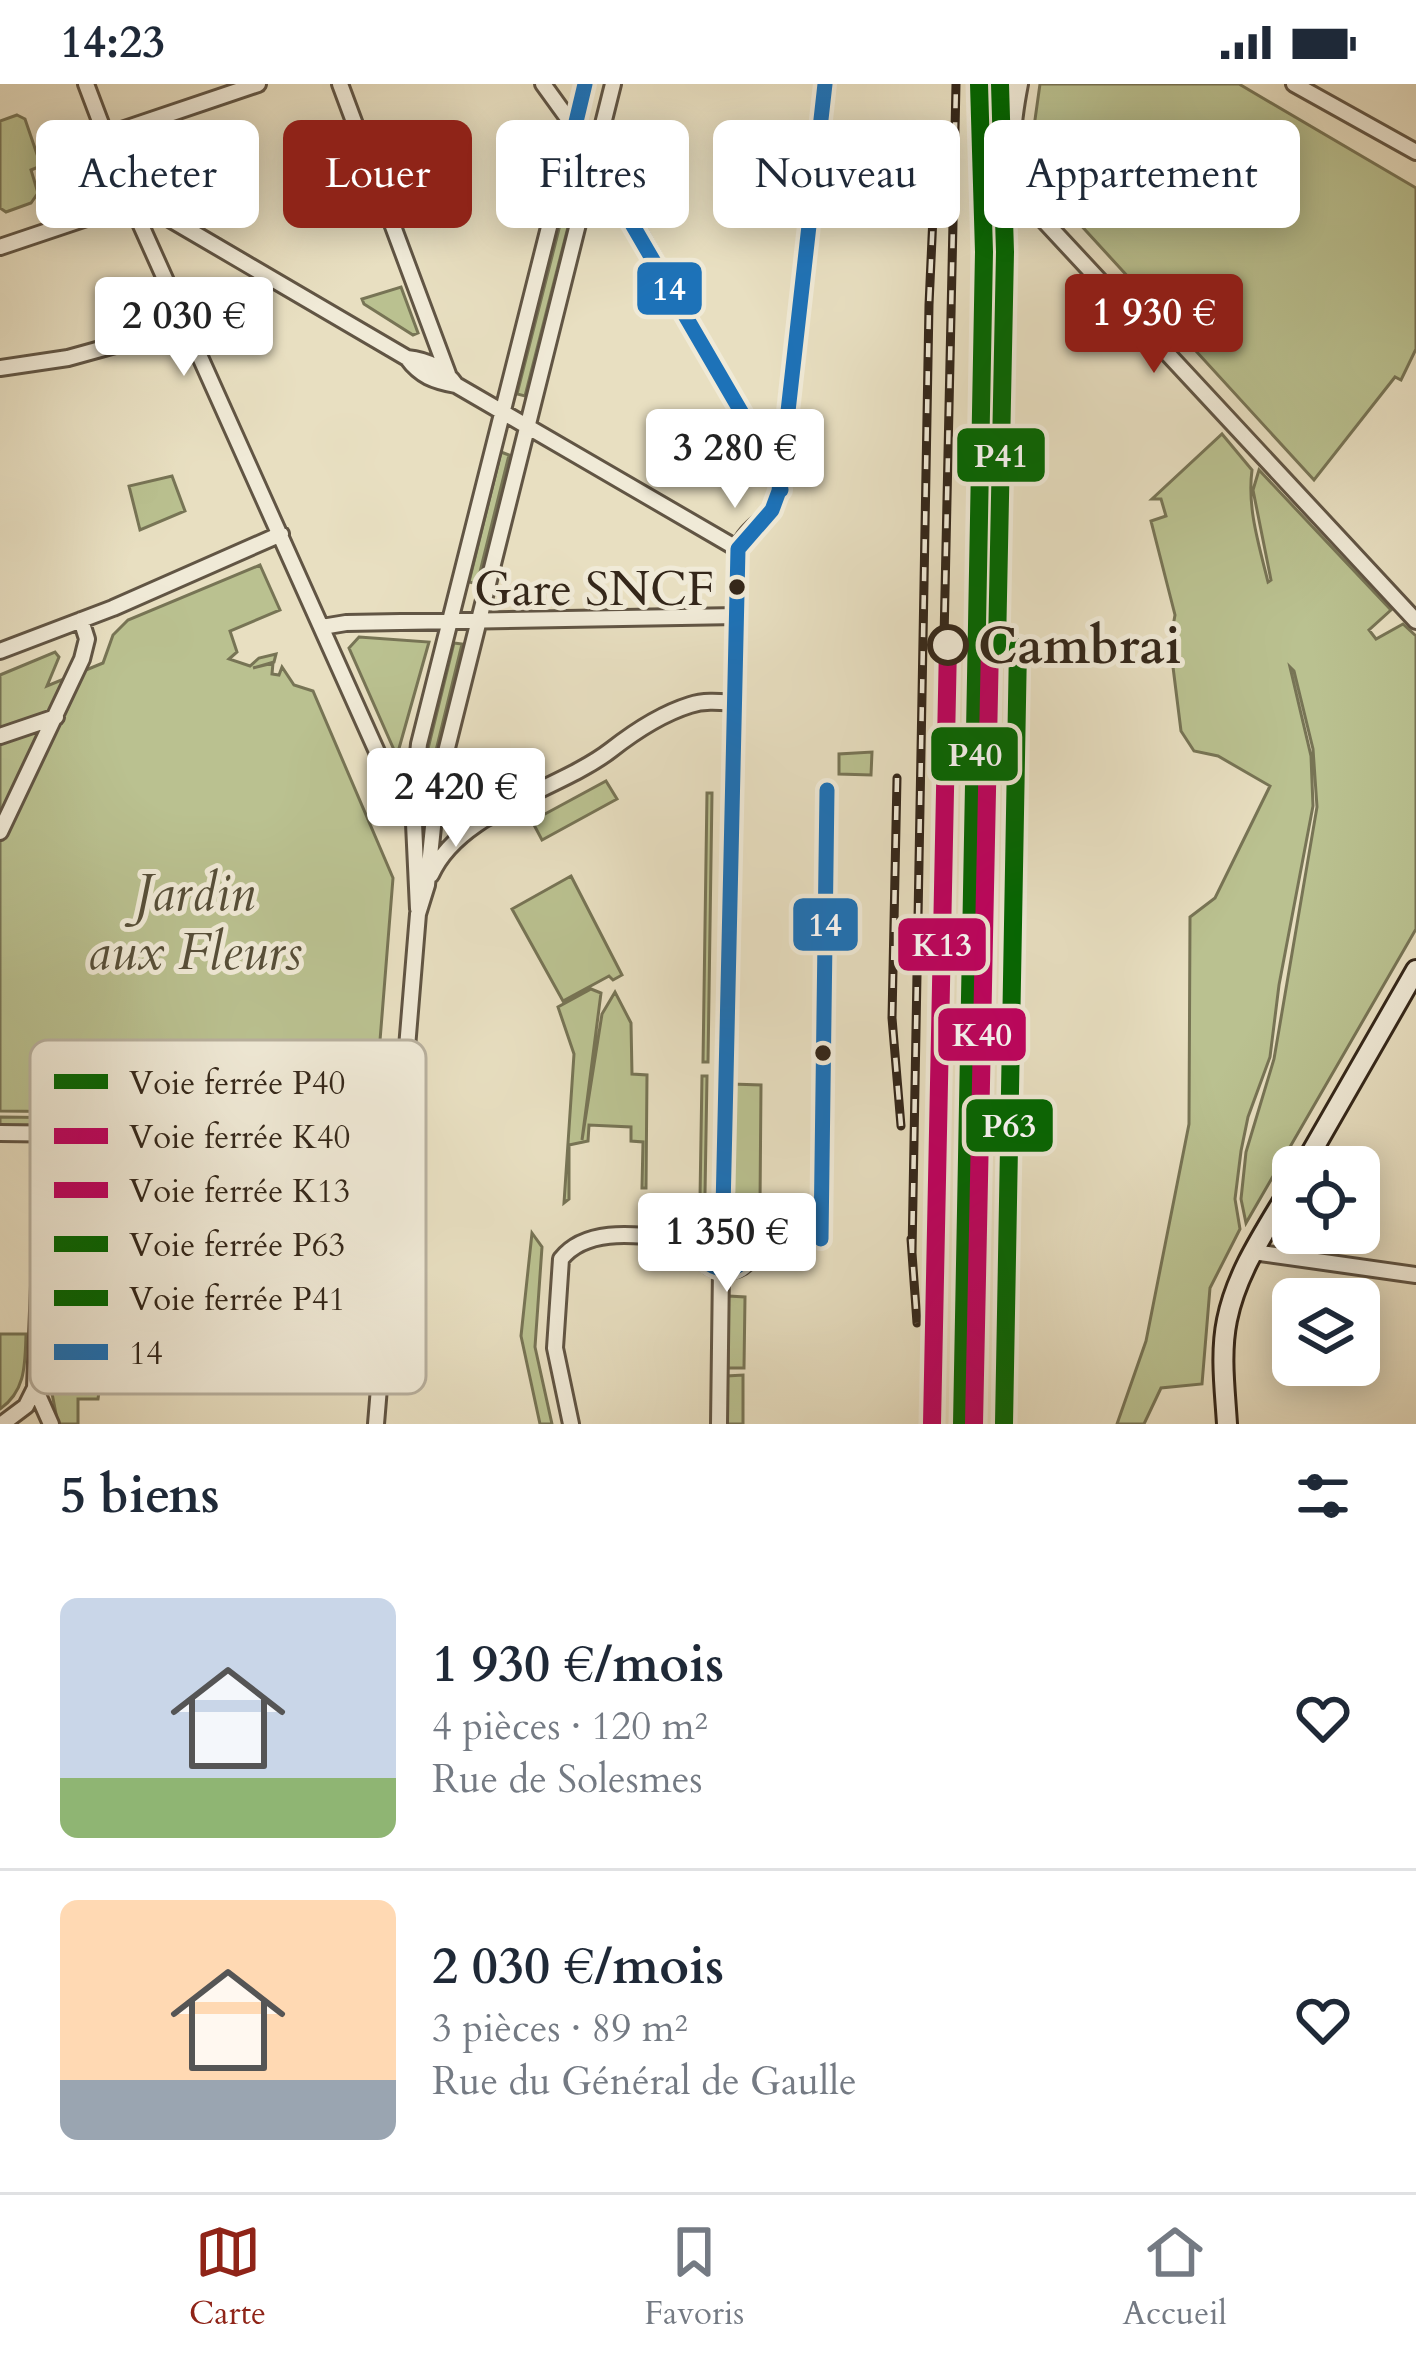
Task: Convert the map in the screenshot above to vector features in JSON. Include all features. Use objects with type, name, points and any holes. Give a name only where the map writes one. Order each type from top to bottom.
[{"type":"main road","points":[[1315,1146],[1416,970]]},
{"type":"main road","points":[[1227,1424],[1225,1332],[1235,1292],[1272,1220]]},
{"type":"street","points":[[86,84],[98,120]]},
{"type":"street","points":[[151,120],[258,84]]},
{"type":"street","points":[[340,84],[452,379]]},
{"type":"street","points":[[543,84],[571,120]]},
{"type":"street","points":[[576,120],[585,84]]},
{"type":"street","points":[[604,120],[613,84]]},
{"type":"street","points":[[723,1209],[738,549],[779,502],[825,84]]},
{"type":"street","points":[[1020,84],[1013,166],[1034,210],[1416,621]]},
{"type":"street","points":[[1294,84],[1416,152]]},
{"type":"street","points":[[0,247],[57,228]]},
{"type":"street","points":[[142,228],[391,783],[413,802],[459,822],[487,818]]},
{"type":"street","points":[[185,228],[407,358],[423,359],[526,426],[738,549]]},
{"type":"street","points":[[408,1040],[418,914],[413,802],[419,744],[549,228]]},
{"type":"street","points":[[427,885],[442,760],[576,228]]},
{"type":"street","points":[[636,228],[779,477]]},
{"type":"street","points":[[0,368],[115,345],[182,315]]},
{"type":"street","points":[[0,651],[280,534]]},
{"type":"street","points":[[1398,602],[1414,595]]},
{"type":"street","points":[[322,627],[738,616]]},
{"type":"street","points":[[0,832],[86,648],[81,620]]},
{"type":"street","points":[[418,914],[439,860],[487,818],[674,712],[700,702],[736,703]]},
{"type":"street","points":[[0,736],[56,717]]},
{"type":"street","points":[[723,1209],[746,1216],[757,1238],[747,1262],[735,1269],[722,1270],[703,1260],[695,1240],[703,1219],[723,1209]]},
{"type":"street","points":[[571,1424],[555,1348],[561,1259],[577,1243],[596,1237],[695,1240]]},
{"type":"street","points":[[1253,1252],[1416,1275]]},
{"type":"street","points":[[719,1424],[722,1270]]},
{"type":"street","points":[[2,1424],[26,1406],[32,1394]]},
{"type":"street","points":[[38,1394],[51,1424]]},
{"type":"street","points":[[376,1424],[379,1394]]},
{"type":"green space","points":[[1040,84],[1239,84],[1416,188],[1416,349],[1401,380],[1395,377],[1314,480],[1083,228],[1300,228],[1300,120],[1035,120]]},
{"type":"green space","points":[[17,115],[25,119],[36,151],[36,168],[31,170],[36,196],[31,203],[6,212],[0,208],[0,121]]},
{"type":"green space","points":[[559,228],[568,228],[525,396],[517,394]]},
{"type":"green space","points":[[401,287],[418,333],[413,335],[362,299]]},
{"type":"green space","points":[[1222,434],[1252,470],[1252,512],[1268,582],[1253,490],[1259,470],[1391,610],[1369,630],[1376,639],[1403,624],[1416,636],[1416,929],[1291,1146],[1272,1146],[1272,1178],[1246,1223],[1241,1199],[1246,1152],[1274,1059],[1317,807],[1313,749],[1290,667],[1311,756],[1313,806],[1270,1057],[1241,1151],[1235,1199],[1240,1229],[1210,1288],[1202,1384],[1161,1388],[1144,1424],[1117,1424],[1146,1341],[1189,1124],[1190,917],[1215,898],[1270,786],[1218,756],[1194,751],[1181,731],[1170,643],[1175,615],[1151,521],[1166,516],[1161,499],[1152,499]]},
{"type":"green space","points":[[501,452],[509,455],[477,584],[469,582]]},
{"type":"green space","points":[[172,476],[185,511],[140,530],[129,486]]},
{"type":"green space","name":"Jardin aux Fleurs","points":[[260,565],[280,610],[230,631],[237,652],[229,659],[250,666],[276,654],[274,662],[253,668],[273,663],[272,674],[279,675],[282,667],[294,685],[313,691],[393,878],[380,1040],[30,1040],[30,1111],[0,1111],[0,675],[55,652],[59,657],[47,686],[103,663],[113,635],[128,620]]},
{"type":"green space","points":[[359,637],[429,642],[398,752],[349,648]]},
{"type":"green space","points":[[454,643],[462,644],[432,767],[424,765]]},
{"type":"green space","points":[[872,752],[871,775],[839,774],[839,754]]},
{"type":"green space","points":[[606,781],[617,799],[542,840],[532,821]]},
{"type":"green space","points":[[707,793],[712,793],[708,1062],[703,1062]]},
{"type":"green space","points":[[571,876],[622,975],[613,980],[609,976],[563,1001],[512,909]]},
{"type":"green space","points":[[591,989],[601,993],[582,1140],[602,1014],[615,992],[631,1023],[632,1074],[647,1075],[646,1188],[642,1188],[643,1142],[631,1141],[631,1127],[589,1125],[588,1141],[569,1145],[569,1199],[564,1203],[574,1054],[558,1007]]},
{"type":"green space","points":[[702,1076],[707,1076],[705,1194],[700,1198]]},
{"type":"green space","points":[[731,1084],[761,1085],[760,1204],[771,1217],[765,1223],[731,1189]]},
{"type":"green space","points":[[0,1117],[30,1117],[30,1125],[0,1125]]},
{"type":"green space","points":[[726,1223],[738,1227],[742,1239],[738,1251],[726,1255],[714,1251],[710,1239],[714,1227]]},
{"type":"green space","points":[[532,1233],[542,1247],[535,1347],[552,1424],[540,1424],[521,1336]]},
{"type":"green space","points":[[728,1296],[745,1297],[744,1368],[728,1368]]},
{"type":"green space","points":[[0,1334],[26,1334],[19,1385],[0,1409]]},
{"type":"green space","points":[[743,1375],[743,1424],[726,1424],[727,1376]]},
{"type":"green space","points":[[52,1394],[99,1394],[98,1399],[78,1399],[78,1424],[58,1424]]},
{"type":"railway","points":[[927,1424],[956,84]]},
{"type":"railway","points":[[912,1253],[932,228]]},
{"type":"railway","points":[[897,778],[892,1018],[901,1126]]},
{"type":"railway","points":[[911,1239],[917,1323]]},
{"type":"rail line","name":"P40","points":[[962,1424],[984,252],[979,84]]},
{"type":"rail line","name":"P41","points":[[997,646],[1005,252],[1000,84]]},
{"type":"rail line","name":"K13","points":[[932,1424],[948,645]]},
{"type":"rail line","name":"K40","points":[[974,1424],[990,645]]},
{"type":"rail line","name":"P63","points":[[1004,1424],[1018,647]]},
{"type":"transit line","name":"14","points":[[585,84],[575,126],[779,477],[781,490]]},
{"type":"transit line","name":"14","points":[[723,1209],[738,549],[772,510],[779,491],[825,84]]},
{"type":"transit line","name":"14","points":[[821,1239],[827,790]]},
{"type":"transit line","name":"14","points":[[723,1209],[696,1230],[696,1245],[708,1263],[728,1269],[738,1265],[756,1238]]},
{"type":"place","name":"Gare SNCF","points":[[737,587]]},
{"type":"place","name":"Cambrai","points":[[948,645]]}]
